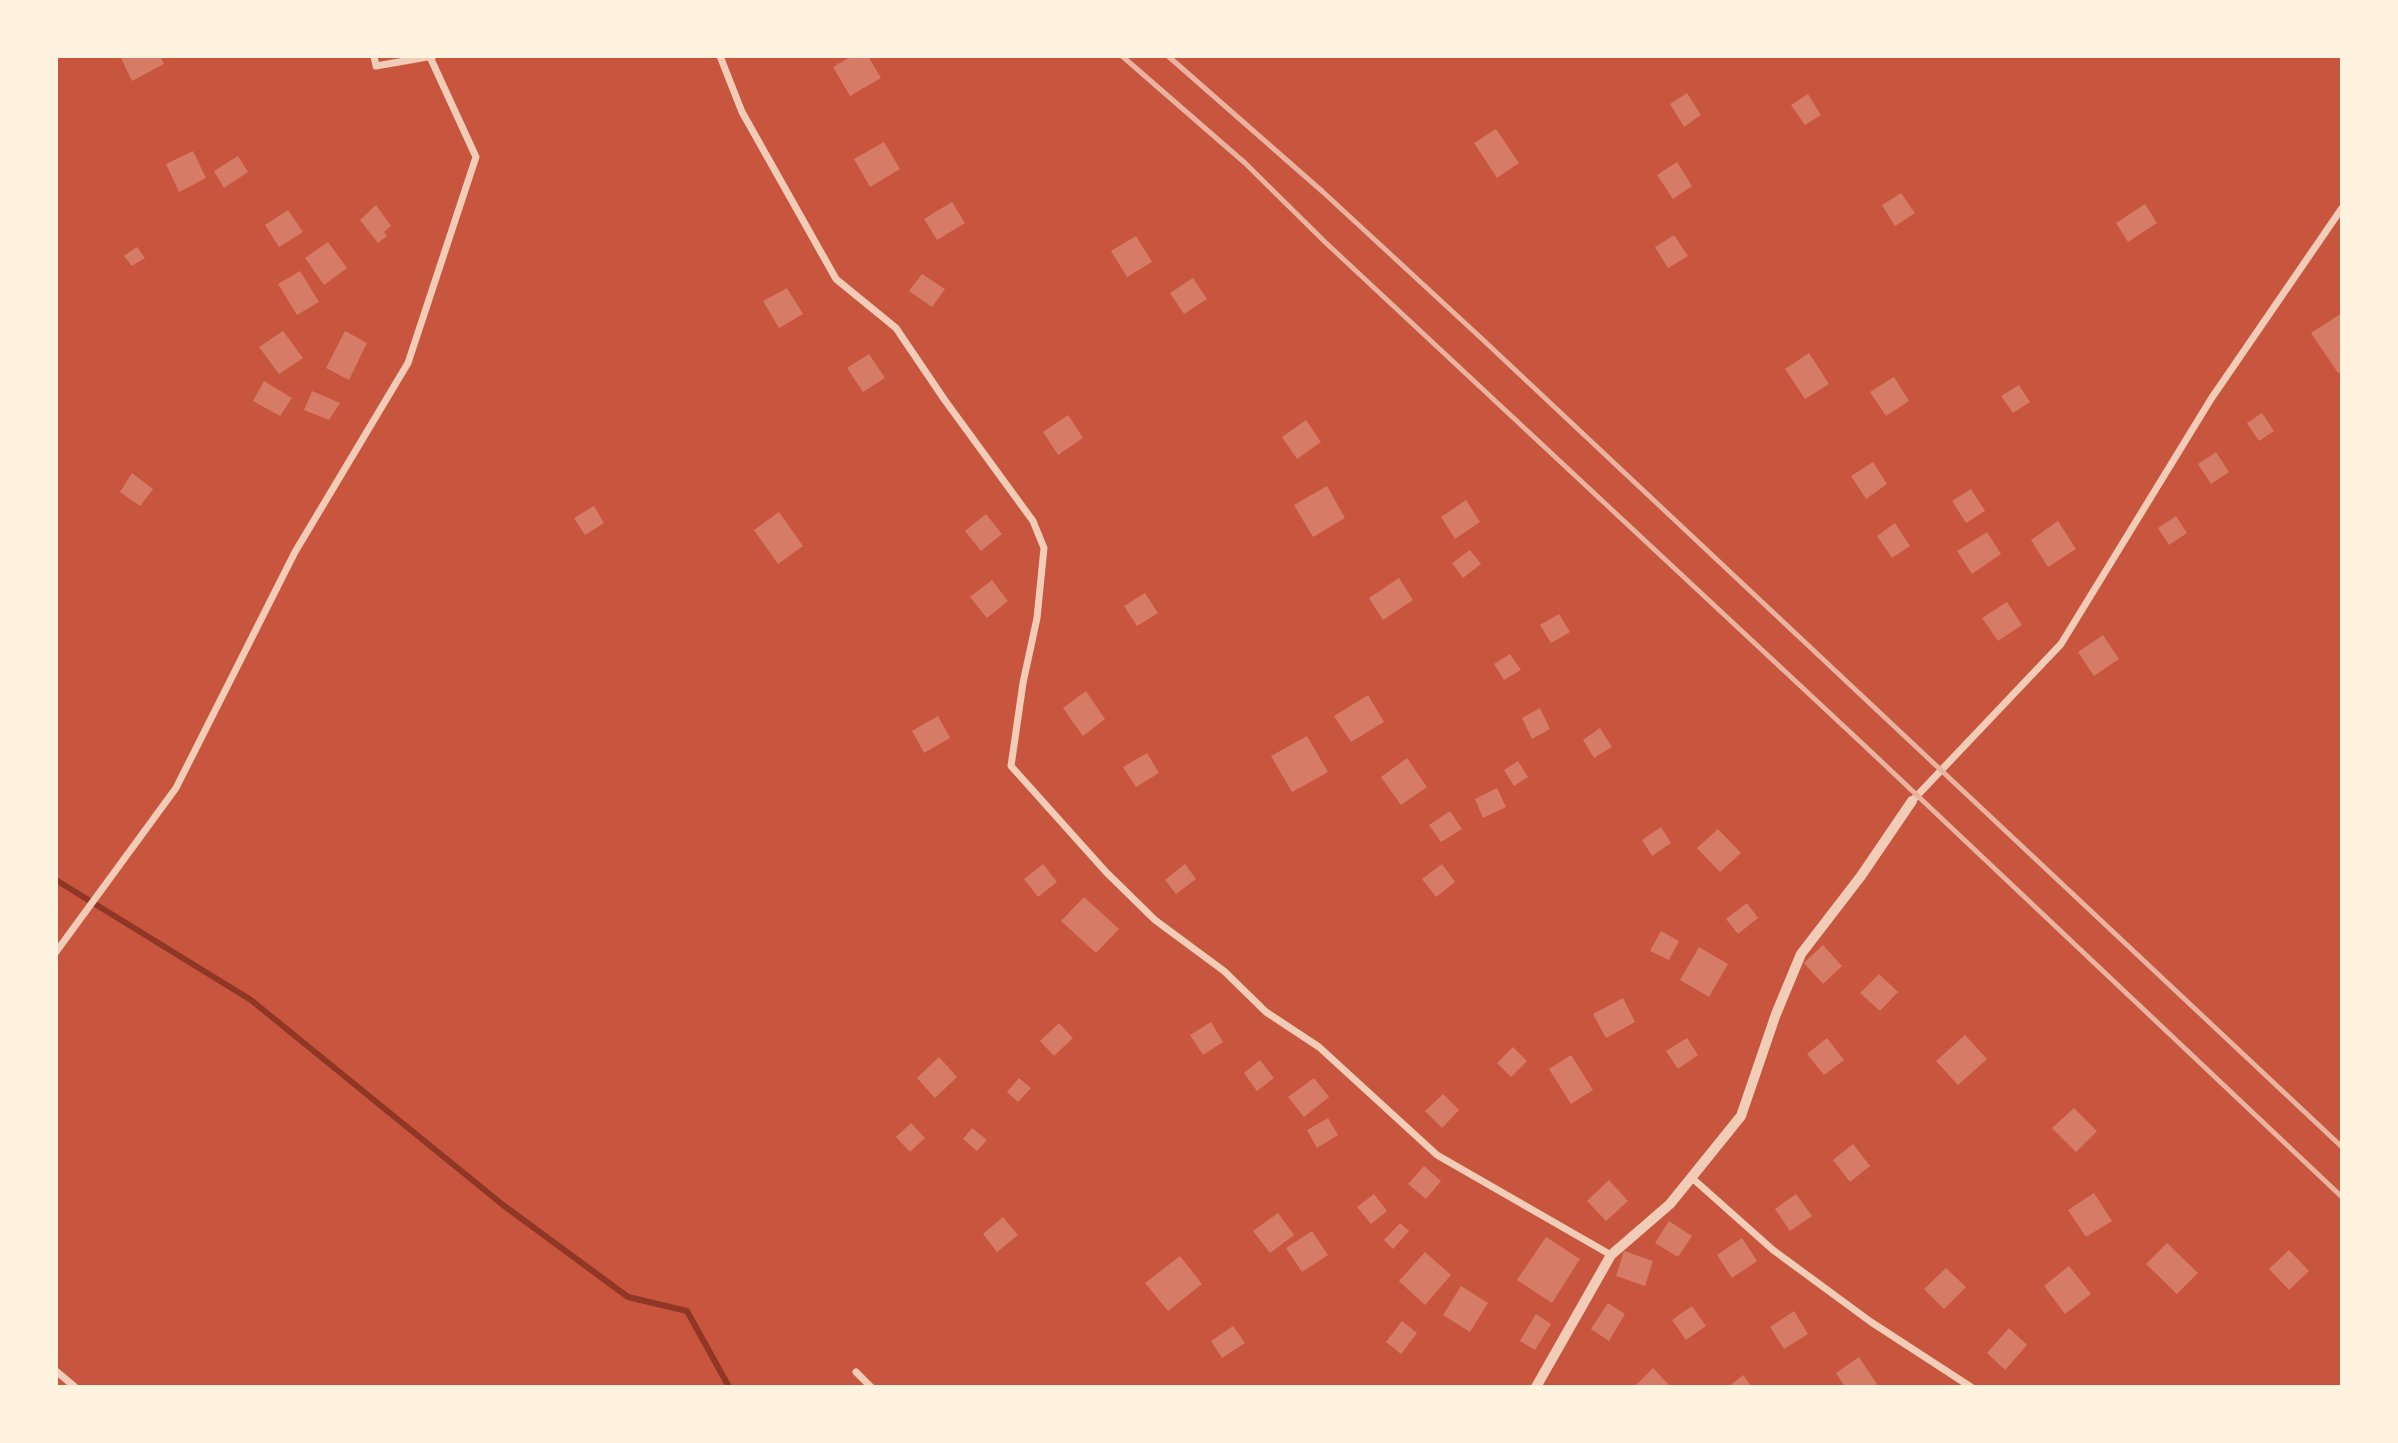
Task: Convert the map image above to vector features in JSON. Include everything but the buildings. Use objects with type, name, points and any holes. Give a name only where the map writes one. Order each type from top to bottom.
[{"type":"street","points":[[56,952],[176,788],[295,552],[408,362],[476,156],[432,56],[376,66],[374,56]]},
{"type":"street","points":[[720,56],[741,112],[836,279],[896,328],[1033,521],[1044,548],[1037,618],[1023,683],[1011,766],[1106,872],[1155,919],[1224,971],[1265,1012],[1318,1047],[1437,1155],[1569,1234],[1611,1255]]},
{"type":"street","points":[[1536,1387],[1611,1255],[1670,1204],[1741,1115],[1776,1014],[1801,954],[1861,876],[1912,801],[2061,644],[2211,399],[2342,208]]},
{"type":"street","points":[[1691,1177],[1773,1250],[1871,1322],[1971,1387]]},
{"type":"street","points":[[56,1371],[75,1387]]},
{"type":"street","points":[[856,1372],[871,1387]]},
{"type":"waterway","points":[[56,880],[251,1000],[503,1205],[628,1297],[687,1311],[729,1387]]},
{"type":"railway","points":[[1122,56],[1245,163],[1325,242],[1867,748],[2342,1197]]},
{"type":"railway","points":[[1168,56],[1323,192],[1480,337],[2342,1147]]}]
